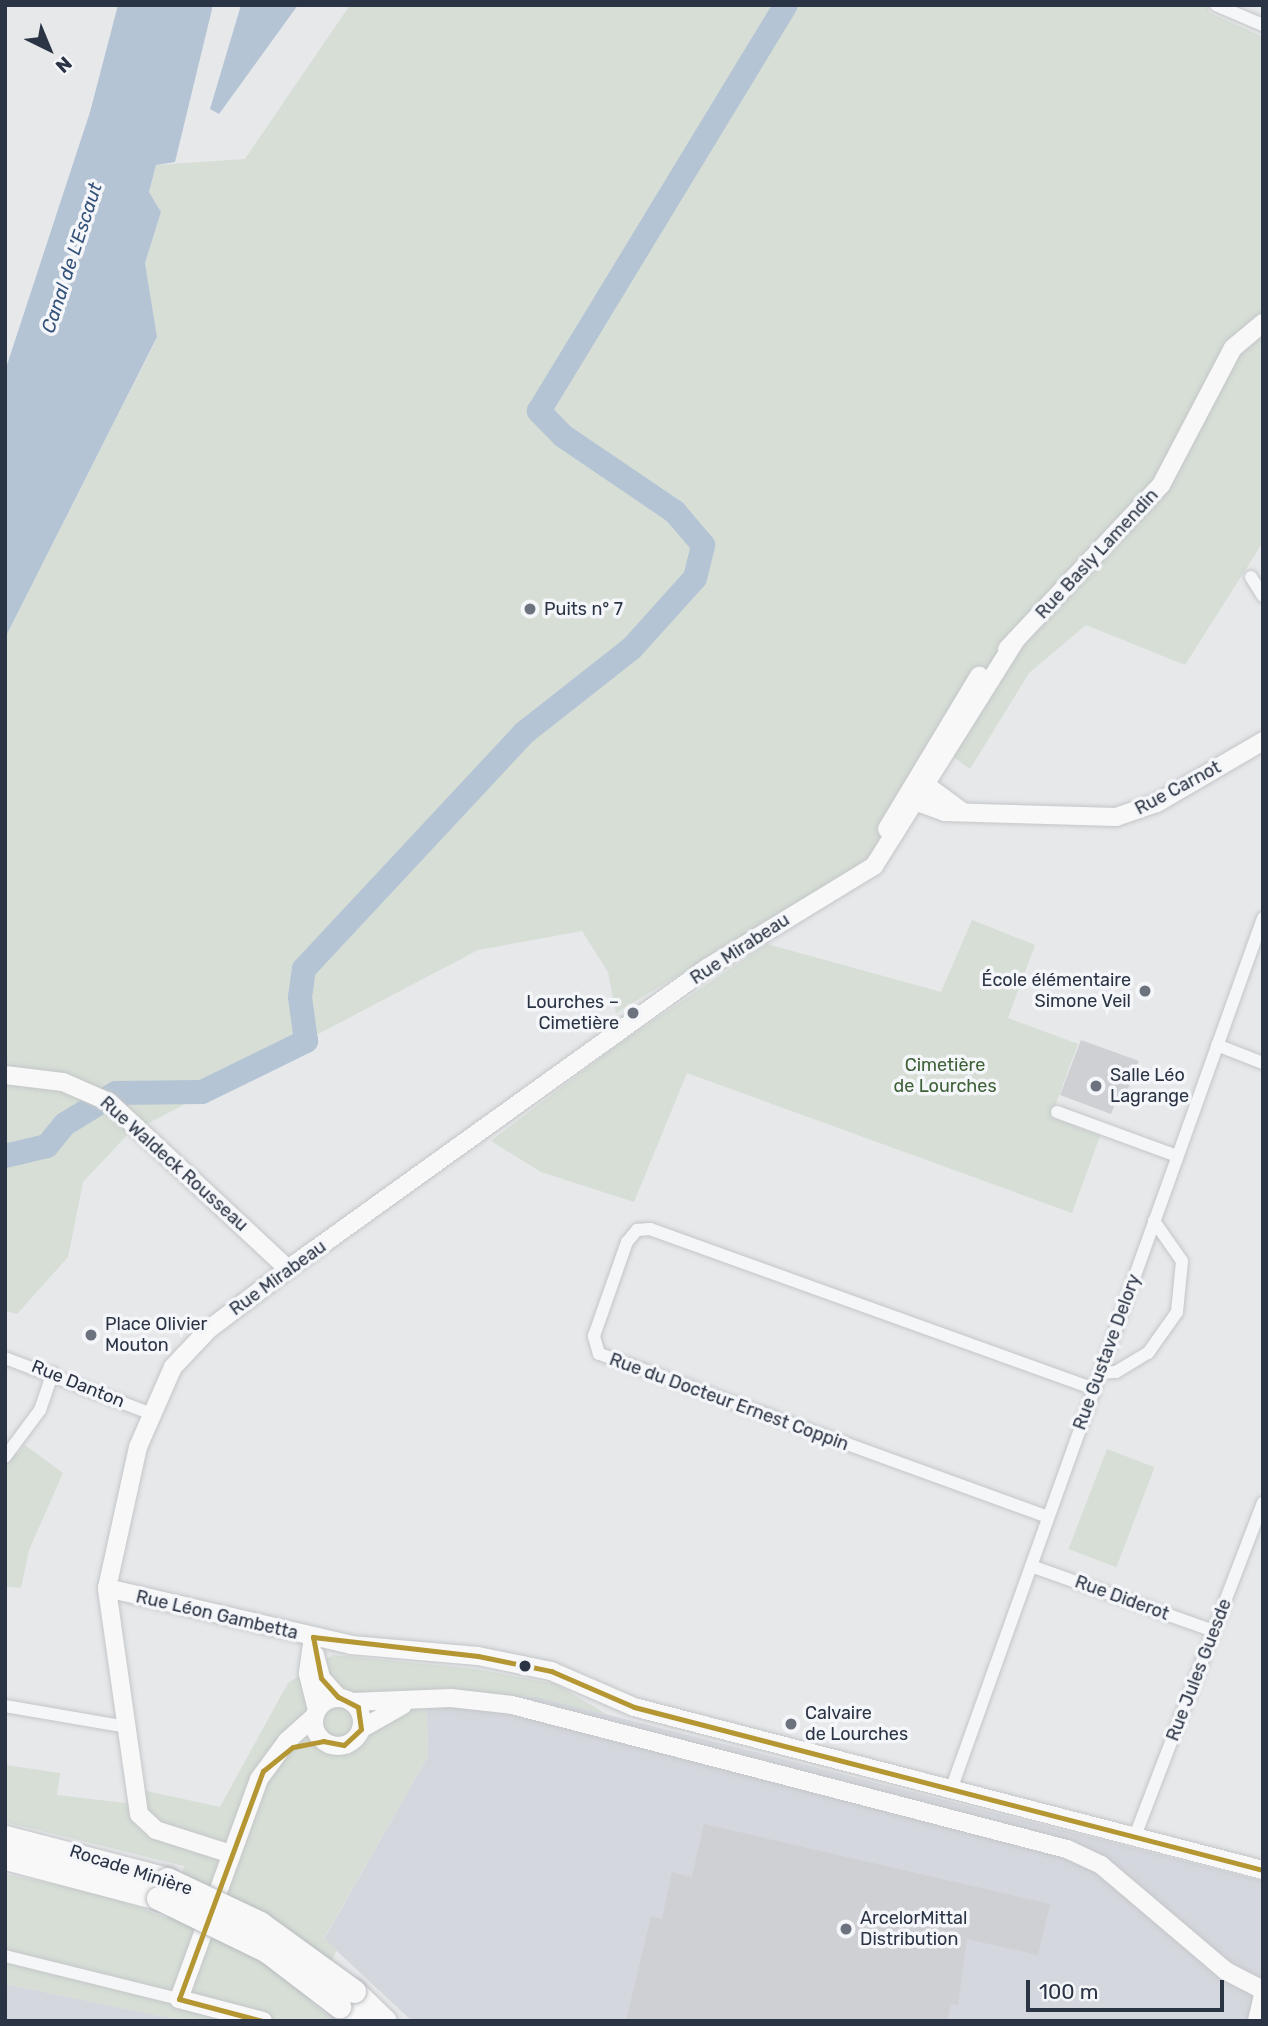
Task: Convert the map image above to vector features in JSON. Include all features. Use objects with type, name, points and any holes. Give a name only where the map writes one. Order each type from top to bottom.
[{"type":"highway","name":"Rocade Minière","points":[[5,1837],[163,1888],[271,1930],[350,2006],[385,2021]]},
{"type":"highway","name":"Rocade Minière","points":[[5,1858],[163,1888]]},
{"type":"street","points":[[1216,5],[1263,25]]},
{"type":"street","name":"Rue Basly Lamendin","points":[[911,800],[1015,641],[1153,496],[1191,437],[1233,348],[1263,323]]},
{"type":"street","points":[[1251,577],[1263,596]]},
{"type":"street","name":"Rue Carnot","points":[[911,800],[963,812],[1090,820],[1125,816],[1263,741]]},
{"type":"street","points":[[922,781],[963,812]]},
{"type":"street","name":"Rue Mirabeau","points":[[231,1854],[145,1824],[137,1807],[107,1588],[149,1413],[186,1350],[288,1269],[707,968],[854,877],[911,800]]},
{"type":"street","name":"Rue Gustave Delory","points":[[952,1787],[1263,918]]},
{"type":"street","points":[[1217,1045],[1263,1063]]},
{"type":"street","name":"Rue Waldeck Rousseau","points":[[5,1075],[62,1082],[92,1092],[117,1109],[288,1269]]},
{"type":"street","points":[[1057,1112],[1177,1156]]},
{"type":"street","points":[[1100,1373],[1116,1372],[1148,1353],[1177,1312],[1182,1261],[1154,1221]]},
{"type":"street","name":"Rue du Docteur Ernest Coppin","points":[[1048,1517],[599,1354],[594,1336],[623,1254],[633,1234],[650,1229],[1094,1389]]},
{"type":"street","name":"Rue Danton","points":[[5,1358],[53,1373],[149,1413]]},
{"type":"street","points":[[5,1457],[40,1410],[53,1373]]},
{"type":"street","name":"Rue Jules Guesde","points":[[1135,1836],[1263,1503]]},
{"type":"street","name":"Rue Diderot","points":[[1031,1566],[1214,1631]]},
{"type":"street","name":"Rue Léon Gambetta","points":[[107,1588],[313,1637],[488,1658],[567,1676],[634,1707],[952,1787],[1263,1871]]},
{"type":"street","points":[[313,1637],[318,1673],[361,1714],[361,1729]]},
{"type":"street","points":[[313,1637],[307,1674],[323,1741]]},
{"type":"street","points":[[179,1999],[231,1854],[268,1764],[316,1714],[345,1699],[512,1705],[1067,1849],[1101,1865],[1227,1970],[1261,2002]]},
{"type":"street","points":[[268,1764],[293,1747],[323,1741],[344,1745],[387,1711],[420,1700]]},
{"type":"street","points":[[5,1706],[126,1727]]},
{"type":"street","points":[[5,1956],[263,2021]]},
{"type":"shaded area","points":[[426,1691],[538,1697],[1263,1881],[1263,1969],[1249,2021],[412,2021],[324,1939],[428,1756]]},
{"type":"shaded area","points":[[5,1984],[186,2021],[5,2021]]},
{"type":"green space","points":[[350,5],[1209,5],[1208,12],[1263,37],[1263,542],[1185,665],[1086,625],[1029,673],[970,769],[952,756],[903,833],[850,871],[616,1013],[608,972],[582,931],[478,950],[128,1134],[83,1182],[68,1257],[17,1314],[5,1311],[5,638],[157,338],[145,263],[161,212],[149,192],[156,165],[245,159]]},
{"type":"green space","name":"Cimetière de Lourches","points":[[972,920],[1035,945],[1008,1018],[1078,1044],[1051,1117],[1100,1136],[1072,1213],[687,1073],[634,1202],[541,1172],[491,1141],[620,1043],[767,944],[941,992]]},
{"type":"green space","points":[[25,1445],[63,1473],[29,1550],[21,1588],[5,1586],[5,1446],[18,1454]]},
{"type":"green space","points":[[1107,1449],[1155,1467],[1116,1567],[1069,1549]]},
{"type":"green space","points":[[333,1655],[476,1669],[556,1684],[608,1715],[538,1697],[426,1691],[428,1756],[324,1938],[337,1950],[310,2001],[334,2021],[186,2021],[5,1984],[5,1874],[103,1894],[167,1918],[184,1866],[5,1822],[5,1765],[60,1773],[57,1795],[142,1805],[142,1790],[220,1807],[288,1683]]},
{"type":"water","name":"Canal de L'Escaut","points":[[118,5],[213,5],[175,162],[156,165],[149,192],[161,212],[145,263],[157,337],[5,638],[5,371],[90,112]]},
{"type":"water","points":[[241,5],[298,5],[219,114],[210,109]]},
{"type":"building","name":"Salle Léo Lagrange","points":[[1081,1040],[1139,1061],[1124,1099],[1118,1097],[1111,1114],[1060,1095]]},
{"type":"building","name":"ArcelorMittal Distribution","points":[[704,1824],[1050,1904],[1038,1955],[967,1939],[958,2005],[951,2004],[947,2021],[626,2021],[651,1916],[662,1919],[672,1872],[692,1877]]},
{"type":"waterway","points":[[5,1156],[47,1146],[65,1124],[116,1093],[202,1092],[306,1041],[300,997],[304,969],[524,733],[632,648],[695,578],[703,545],[675,512],[563,436],[539,411],[786,5]]},
{"type":"transit line","points":[[313,1637],[478,1656],[551,1671],[634,1707],[1263,1870]]},
{"type":"transit line","points":[[179,1999],[263,1771],[293,1747],[323,1741],[344,1745],[361,1729],[358,1707],[338,1697],[321,1678],[313,1637]]},
{"type":"transit line","points":[[179,1999],[262,2021]]},
{"type":"place","name":"Puits n° 7","points":[[530,609]]},
{"type":"place","name":"École élémentaire Simone Veil","points":[[1145,991]]},
{"type":"place","name":"Lourches – Cimetière","points":[[633,1013]]},
{"type":"place","name":"Salle Léo Lagrange","points":[[1096,1086]]},
{"type":"place","name":"Place Olivier Mouton","points":[[91,1335]]},
{"type":"place","name":"Calvaire de Lourches","points":[[791,1724]]},
{"type":"place","name":"ArcelorMittal Distribution","points":[[846,1929]]}]
